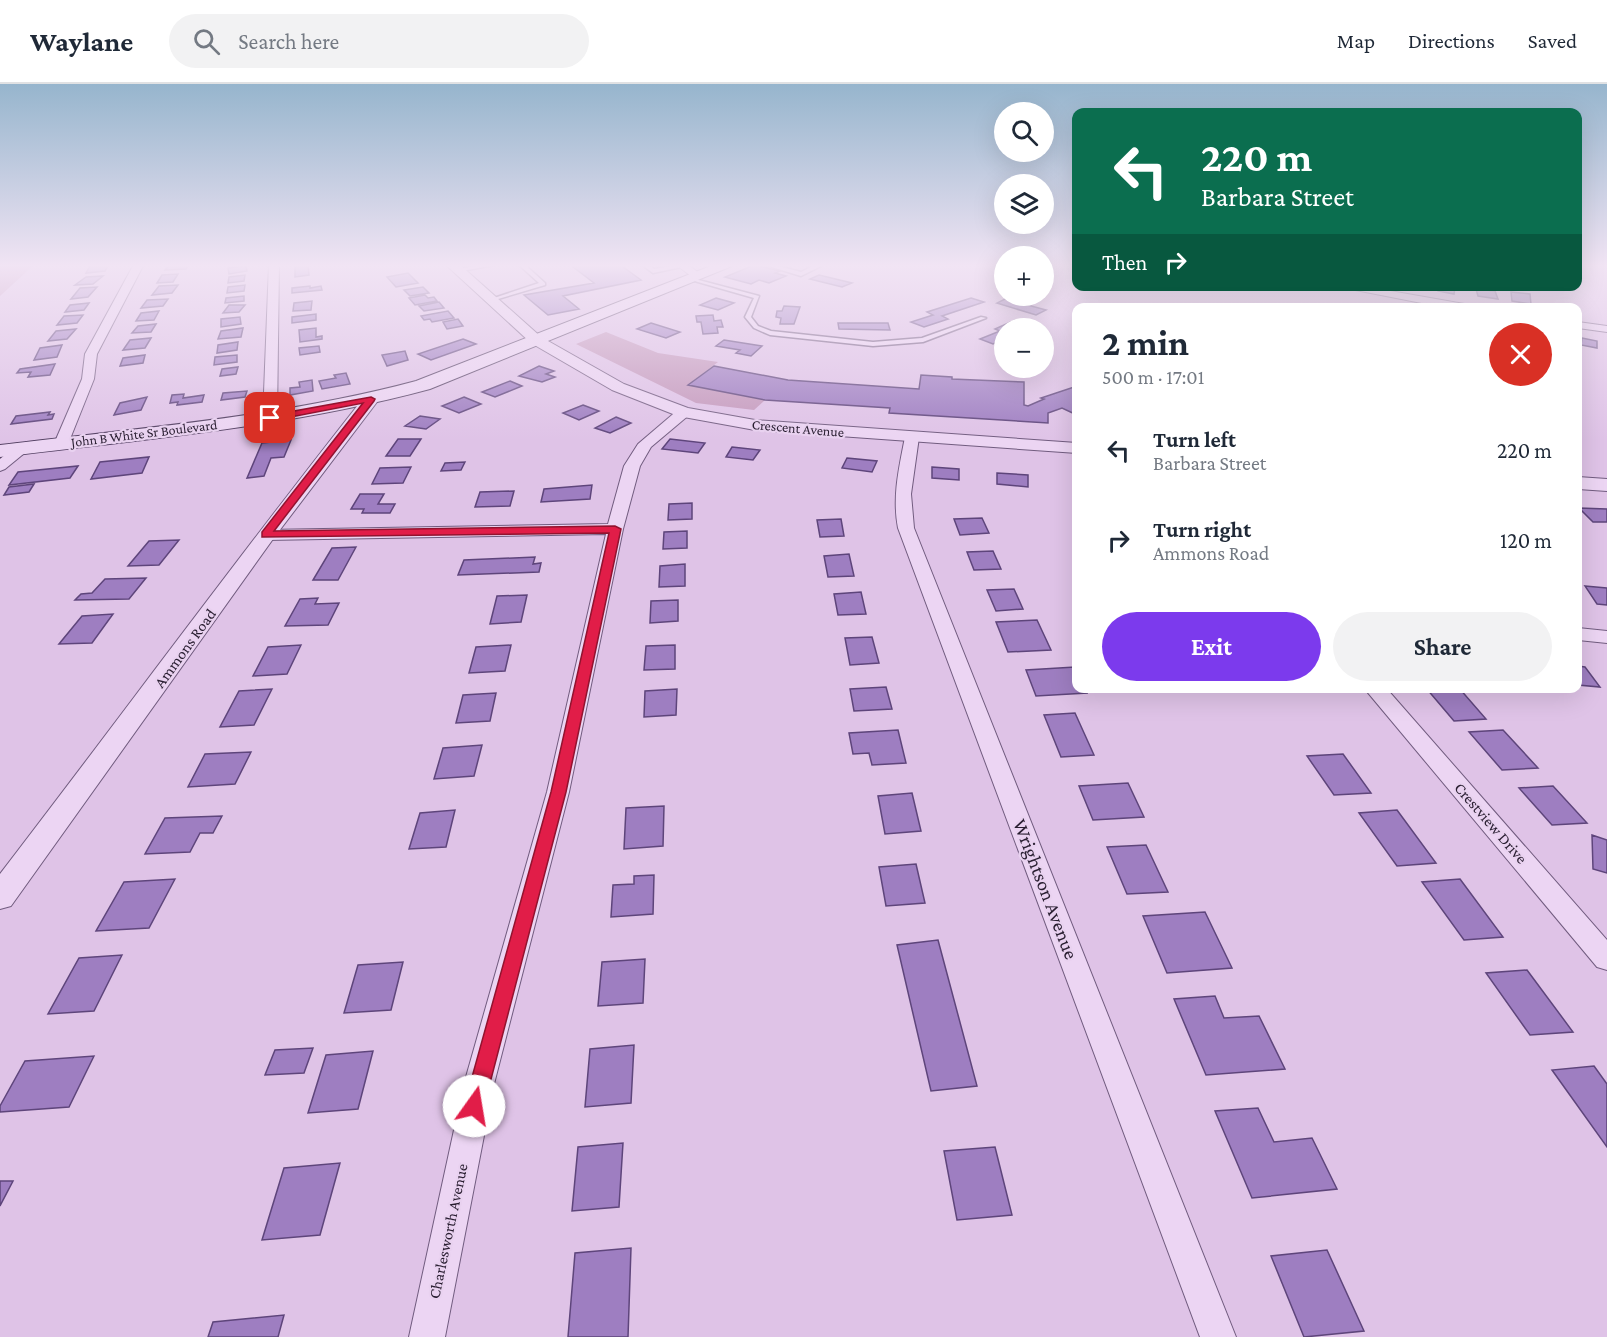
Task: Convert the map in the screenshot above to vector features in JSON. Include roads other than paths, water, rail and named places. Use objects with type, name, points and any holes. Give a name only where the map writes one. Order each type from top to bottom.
[{"type":"main road","name":"John B White Sr Boulevard","points":[[0,451],[270,418],[371,399],[423,385],[575,322]]},
{"type":"street","points":[[61,444],[87,379],[92,354],[108,322]]},
{"type":"street","points":[[270,418],[272,322]]},
{"type":"street","name":"Crescent Avenue","points":[[515,322],[536,340],[618,387],[684,412],[755,425],[1072,448]]},
{"type":"street","points":[[1582,326],[1607,330]]},
{"type":"street","name":"Ammons Road","points":[[0,897],[181,654],[266,535],[371,399]]},
{"type":"street","name":"Charlesworth Avenue","points":[[427,1337],[479,1084],[558,792],[615,529],[635,458],[645,444],[684,412]]},
{"type":"street","name":"Wrightson Avenue","points":[[912,437],[903,490],[903,514],[906,528],[1218,1337]]},
{"type":"street","points":[[0,466],[22,448]]},
{"type":"street","points":[[1582,483],[1607,485]]},
{"type":"street","points":[[266,535],[615,529]]},
{"type":"street","points":[[1582,634],[1607,637]]},
{"type":"street","name":"Crestview Drive","points":[[1379,693],[1598,936],[1607,958]]},
{"type":"lane","points":[[752,322],[756,327],[770,333],[873,344],[923,340],[971,322]]}]
